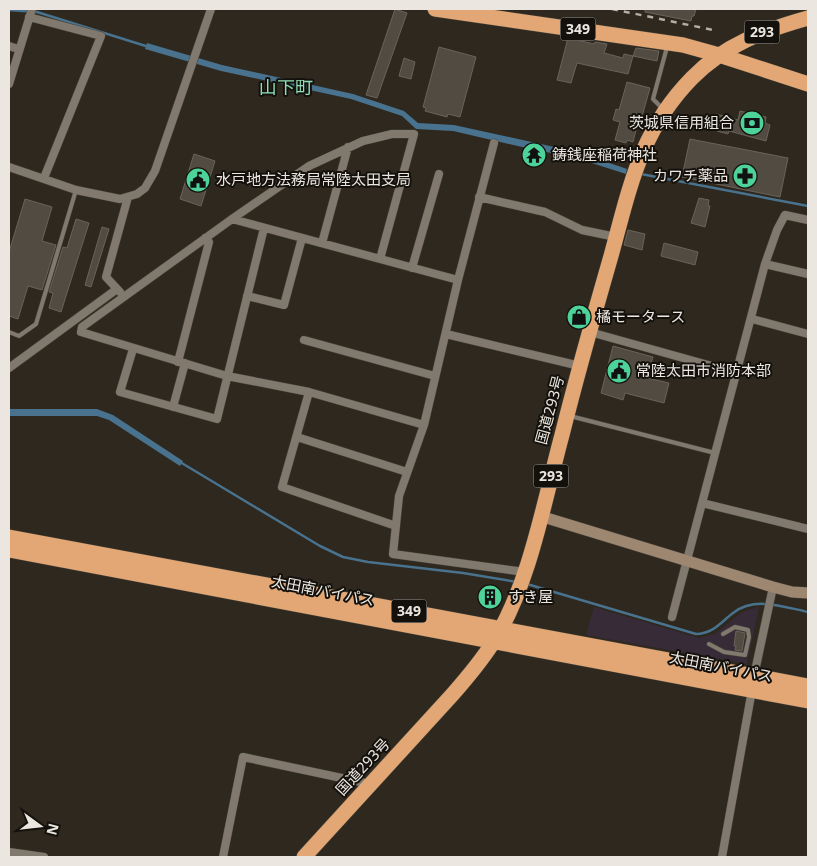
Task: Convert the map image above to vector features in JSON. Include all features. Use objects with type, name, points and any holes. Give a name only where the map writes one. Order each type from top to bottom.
[{"type":"highway","name":"349","points":[[436,9],[668,42],[719,54],[808,84]]},
{"type":"highway","name":"国道293号","points":[[304,857],[452,696],[470,675],[497,634],[525,572],[634,171],[642,150],[665,110],[692,77],[719,54],[754,35],[808,18]]},
{"type":"highway","name":"太田南バイパス","points":[[9,537],[753,683],[808,701]]},
{"type":"highway","name":"太田南バイパス","points":[[9,550],[497,634]]},
{"type":"highway","name":"太田南バイパス","points":[[753,683],[808,686]]},
{"type":"street","points":[[9,167],[76,190],[120,200],[136,194],[145,188],[155,171],[211,9]]},
{"type":"street","points":[[9,84],[18,49],[31,13],[101,36],[44,178]]},
{"type":"street","points":[[9,46],[18,49]]},
{"type":"street","points":[[380,259],[414,134],[392,134],[363,141],[309,166],[123,296],[82,327],[81,332],[227,376],[309,392],[424,425]]},
{"type":"street","points":[[494,143],[458,280],[424,425],[399,496],[393,554],[525,572]]},
{"type":"street","points":[[322,244],[348,147]]},
{"type":"street","points":[[412,268],[439,174]]},
{"type":"street","points":[[123,296],[106,277],[128,197]]},
{"type":"street","points":[[479,197],[544,212],[582,230],[616,238]]},
{"type":"street","points":[[672,618],[765,264],[777,230],[785,215],[808,220]]},
{"type":"street","points":[[232,219],[458,280]]},
{"type":"street","points":[[133,349],[120,392],[217,419],[264,228]]},
{"type":"street","points":[[174,407],[181,362],[208,242],[205,238]]},
{"type":"street","points":[[247,296],[284,305],[302,238]]},
{"type":"street","points":[[765,264],[808,274]]},
{"type":"street","points":[[9,368],[117,289]]},
{"type":"street","points":[[752,319],[808,334]]},
{"type":"street","points":[[590,332],[737,373]]},
{"type":"street","points":[[446,334],[580,366]]},
{"type":"street","points":[[304,340],[435,376]]},
{"type":"street","points":[[309,392],[282,487],[396,526]]},
{"type":"street","points":[[296,437],[408,472]]},
{"type":"street","points":[[702,503],[808,529]]},
{"type":"street","points":[[540,516],[772,587],[792,592],[808,593]]},
{"type":"street","points":[[722,857],[772,587]]},
{"type":"street","points":[[223,857],[243,757],[371,784]]},
{"type":"street","points":[[9,852],[44,857]]},
{"type":"lane","points":[[665,110],[653,99],[668,42]]},
{"type":"lane","points":[[9,332],[19,336],[36,324],[76,190]]},
{"type":"lane","points":[[567,415],[715,453]]},
{"type":"lane","points":[[709,644],[724,652],[745,655],[749,638],[748,630],[735,627],[723,634]]},
{"type":"shaded area","points":[[594,607],[699,638],[715,634],[745,611],[759,607],[747,664],[586,635]]},
{"type":"water","points":[[147,43],[222,65],[353,94],[404,111],[418,123],[454,125],[577,152],[627,169],[626,174],[576,158],[453,131],[416,129],[402,116],[351,99],[221,71],[145,49]]},
{"type":"water","points":[[9,409],[97,409],[113,415],[183,461],[180,466],[109,420],[97,416],[9,416]]},
{"type":"building","points":[[395,9],[407,13],[377,98],[366,95]]},
{"type":"building","points":[[645,9],[696,9],[691,21],[645,12]]},
{"type":"building","points":[[568,38],[594,44],[595,42],[607,44],[604,53],[623,58],[624,54],[633,56],[628,74],[577,63],[571,83],[557,80]]},
{"type":"building","points":[[439,47],[476,57],[460,117],[448,114],[447,117],[425,111],[426,108],[423,107]]},
{"type":"building","points":[[636,48],[659,51],[657,61],[633,56]]},
{"type":"building","points":[[404,58],[415,62],[411,79],[399,76]]},
{"type":"building","points":[[627,82],[650,88],[633,142],[627,140],[626,143],[615,140],[620,122],[613,120],[616,109],[619,110]]},
{"type":"building","points":[[740,111],[766,117],[765,123],[770,125],[766,141],[729,131],[728,134],[717,131],[719,122],[714,121],[716,114],[738,120]]},
{"type":"building","points":[[690,139],[788,158],[780,197],[682,177]]},
{"type":"building","name":"水戸地方法務局常陸太田支局","points":[[194,154],[215,161],[201,206],[180,199]]},
{"type":"building","points":[[699,198],[709,200],[708,206],[710,206],[705,227],[691,223]]},
{"type":"building","points":[[25,199],[52,207],[42,241],[56,245],[42,290],[28,286],[18,319],[9,316],[9,252]]},
{"type":"building","points":[[76,219],[89,223],[61,312],[49,308],[53,293],[49,292],[63,247],[67,248]]},
{"type":"building","points":[[102,227],[109,229],[91,287],[85,285]]},
{"type":"building","points":[[628,230],[645,234],[642,250],[624,245]]},
{"type":"building","points":[[664,243],[698,252],[695,265],[661,256]]},
{"type":"building","points":[[573,308],[586,311],[581,326],[569,323]]},
{"type":"building","name":"常陸太田市消防本部","points":[[613,346],[653,357],[647,378],[669,383],[664,403],[625,393],[623,400],[601,393]]},
{"type":"building","name":"すき屋","points":[[500,590],[495,604],[481,603],[483,592]]},
{"type":"building","points":[[736,631],[745,633],[742,651],[735,650]]},
{"type":"waterway","points":[[9,10],[37,12],[149,47]]},
{"type":"waterway","points":[[641,174],[808,206]]},
{"type":"waterway","points":[[180,462],[320,546],[343,557],[517,582]]},
{"type":"waterway","points":[[527,584],[696,634],[712,630],[733,613],[751,605],[770,604],[808,612]]},
{"type":"railway","points":[[612,9],[713,30]]},
{"type":"place","name":"茨城県信用組合","points":[[752,123]]},
{"type":"place","name":"鋳銭座稲荷神社","points":[[534,155]]},
{"type":"place","name":"カワチ薬品","points":[[745,176]]},
{"type":"place","name":"水戸地方法務局常陸太田支局","points":[[198,180]]},
{"type":"place","name":"橘モータース","points":[[579,317]]},
{"type":"place","name":"常陸太田市消防本部","points":[[619,371]]},
{"type":"place","name":"すき屋","points":[[490,597]]},
{"type":"district","name":"山下町","points":[[286,88]]}]
